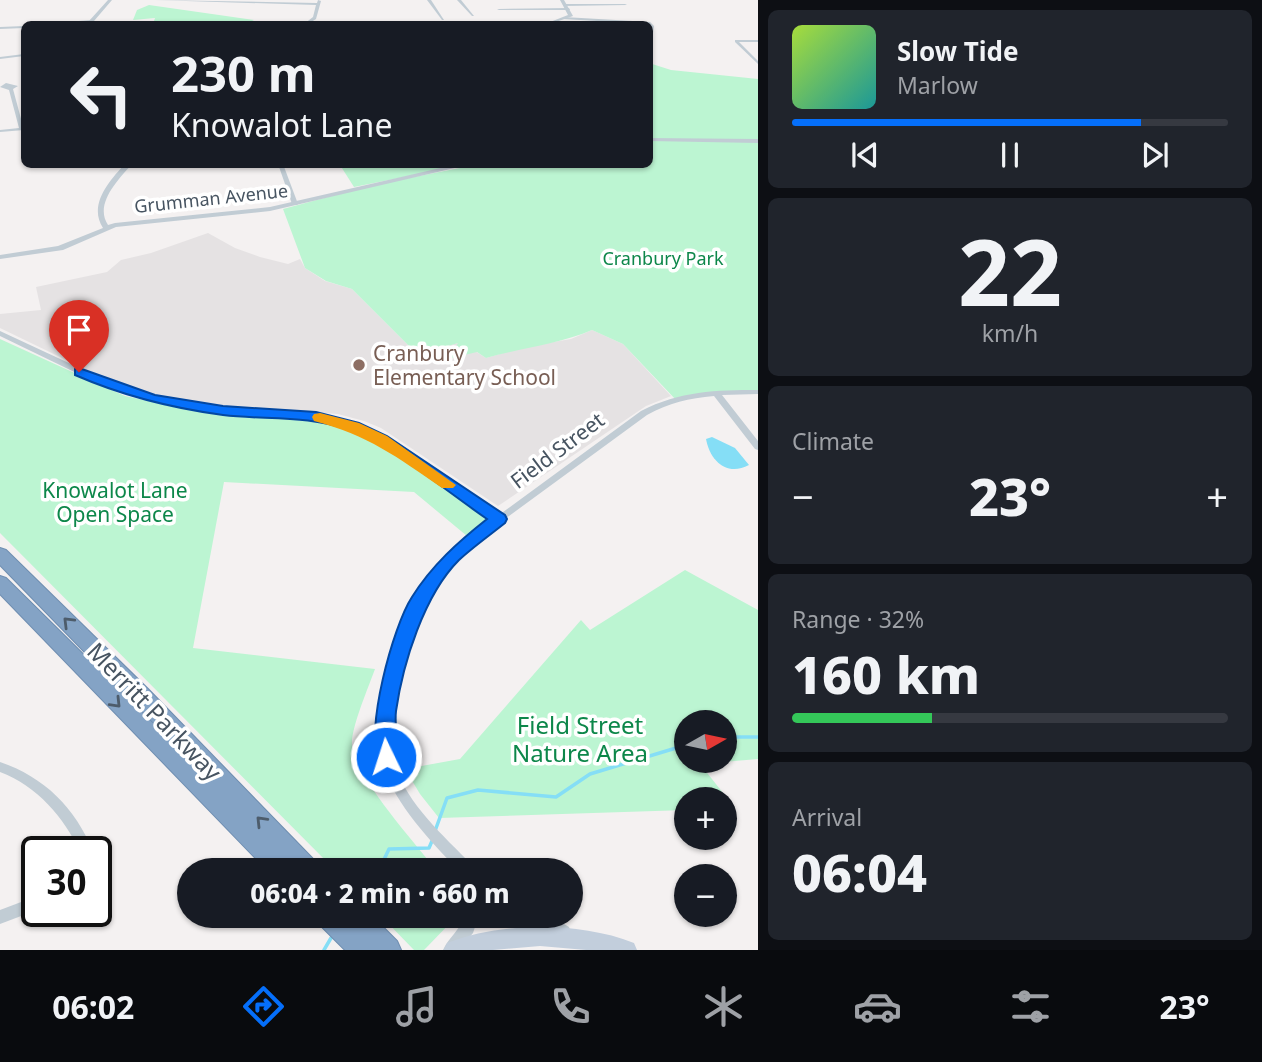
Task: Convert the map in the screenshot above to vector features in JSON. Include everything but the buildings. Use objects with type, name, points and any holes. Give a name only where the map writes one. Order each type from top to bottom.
[{"type":"highway","name":"Merritt Parkway","points":[[0,554],[141,695],[297,858]]},
{"type":"highway","name":"Merritt Parkway","points":[[0,583],[272,858]]},
{"type":"highway","points":[[347,928],[379,950]]},
{"type":"highway","points":[[363,928],[379,950]]},
{"type":"main road","points":[[452,950],[506,937],[539,935],[575,937],[627,950]]},
{"type":"street","points":[[94,21],[110,0]]},
{"type":"street","points":[[157,0],[318,1],[315,19],[311,21]]},
{"type":"street","points":[[429,0],[443,19]]},
{"type":"street","points":[[459,0],[473,15]]},
{"type":"street","points":[[520,0],[524,6]]},
{"type":"street","points":[[563,2],[625,5]]},
{"type":"street","points":[[557,21],[571,16],[563,2]]},
{"type":"street","points":[[499,9],[569,9]]},
{"type":"street","points":[[564,19],[606,21]]},
{"type":"street","points":[[0,28],[21,27]]},
{"type":"street","points":[[758,41],[736,41],[758,63]]},
{"type":"street","points":[[0,58],[21,55]]},
{"type":"street","points":[[10,89],[21,123]]},
{"type":"street","points":[[0,131],[21,129]]},
{"type":"street","points":[[653,139],[758,141]]},
{"type":"street","points":[[106,227],[99,219],[99,210],[114,180],[125,168]]},
{"type":"street","points":[[282,168],[295,204]]},
{"type":"street","name":"Grumman Avenue","points":[[0,257],[60,248],[106,227],[139,221],[251,212],[451,168]]},
{"type":"street","points":[[0,333],[93,378],[153,399],[223,410],[316,417],[354,426],[389,444],[499,519]]},
{"type":"street","name":"Field Street","points":[[456,858],[408,800],[391,770],[384,744],[386,710],[407,632],[422,594],[452,557],[605,439],[653,407],[688,394],[758,391]]},
{"type":"street","points":[[716,393],[758,447]]},
{"type":"street","points":[[0,767],[23,775],[41,787],[81,836]]},
{"type":"street","points":[[0,918],[21,909]]},
{"type":"street","points":[[452,950],[468,928]]},
{"type":"street","points":[[559,928],[575,937]]},
{"type":"shaded area","name":"Cranbury Elementary School","points":[[208,233],[235,248],[260,257],[288,264],[300,259],[305,268],[325,281],[352,289],[418,355],[461,342],[486,358],[524,347],[571,339],[592,330],[623,344],[671,396],[646,406],[498,506],[381,428],[364,421],[338,414],[228,406],[155,395],[91,372],[0,328],[0,314],[41,310],[36,287],[107,272],[121,260],[151,253]]},
{"type":"green space","points":[[149,5],[254,20],[133,20],[137,10]]},
{"type":"green space","name":"Cranbury Park","points":[[653,64],[671,70],[758,79],[758,391],[689,397],[677,401],[623,344],[592,330],[486,358],[477,352],[448,359],[458,343],[418,355],[352,289],[326,281],[305,268],[283,209],[373,185],[460,168],[653,168]]},
{"type":"green space","points":[[342,168],[449,168],[354,187]]},
{"type":"green space","name":"Knowalot Lane Open Space","points":[[0,339],[125,396],[196,411],[331,423],[378,442],[492,520],[467,536],[414,492],[224,482],[193,648],[375,669],[357,719],[352,746],[356,760],[375,793],[426,858],[323,858],[0,533]]},
{"type":"green space","name":"Field Street Nature Area","points":[[685,570],[758,610],[758,759],[737,761],[737,710],[674,710],[674,774],[708,774],[718,787],[674,787],[674,810],[439,818],[405,769],[460,759],[581,620],[590,630]]},
{"type":"green space","points":[[393,928],[445,928],[424,950],[414,950]]},
{"type":"water","points":[[712,437],[735,448],[749,465],[734,469],[721,465],[708,447],[706,439]]},
{"type":"waterway","points":[[737,737],[758,737]]},
{"type":"waterway","points":[[435,831],[447,798],[478,790],[556,797],[590,774],[674,749]]},
{"type":"waterway","points":[[385,858],[389,849],[429,848],[432,841]]},
{"type":"waterway","points":[[324,950],[331,938]]},
{"type":"slow traffic","points":[[320,417],[354,426],[382,439],[448,485]]},
{"type":"place","name":"Cranbury Elementary School","points":[[359,365]]},
{"type":"route","points":[[79,372],[153,399],[223,410],[316,417],[354,426],[382,439],[499,519],[452,557],[418,601],[386,710],[383,738],[386,757]]}]
